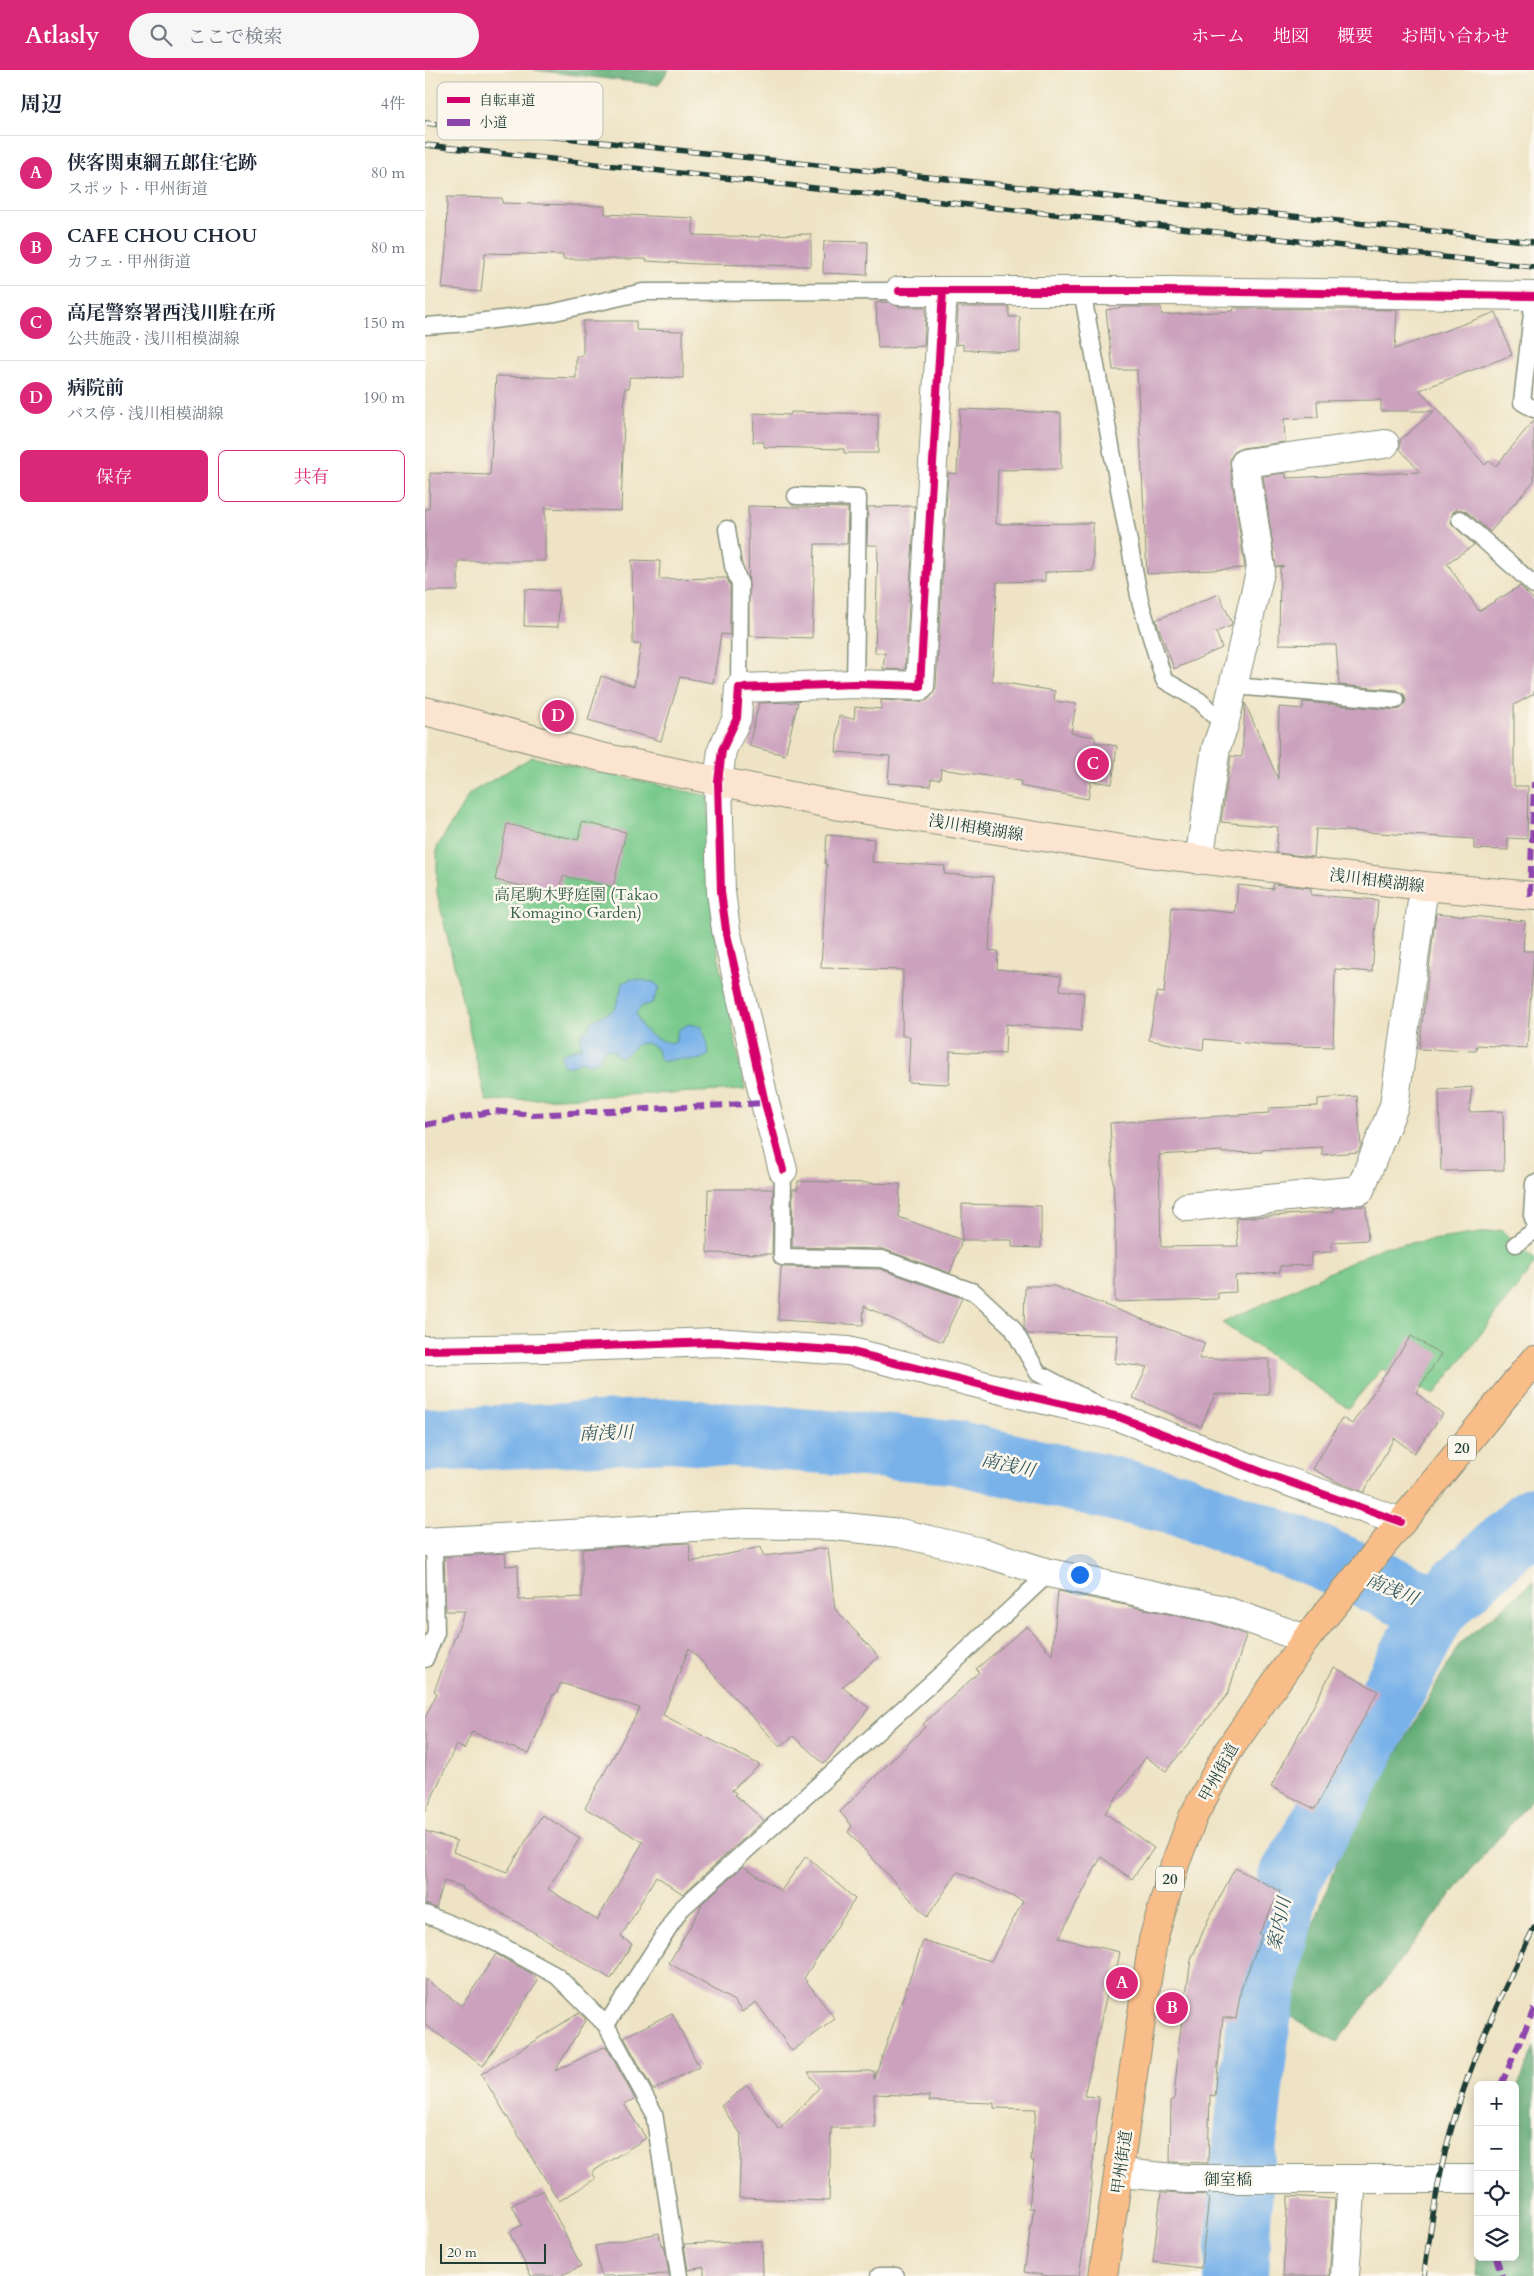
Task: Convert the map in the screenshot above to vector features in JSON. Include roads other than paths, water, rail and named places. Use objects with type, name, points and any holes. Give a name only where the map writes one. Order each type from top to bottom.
[{"type":"highway","name":"甲州街道","points":[[1103,2276],[1120,2173],[1153,1940],[1175,1864],[1193,1818],[1229,1751],[1313,1631],[1534,1360]]},
{"type":"main road","name":"浅川相模湖線","points":[[425,711],[601,756],[840,806],[1199,860],[1424,886],[1534,896]]},
{"type":"street","points":[[899,291],[1081,290],[1534,296]]},
{"type":"street","points":[[783,1170],[765,1103],[725,930],[719,860],[718,782],[722,750],[737,718],[739,688],[855,684],[920,686],[943,291]]},
{"type":"street","points":[[1199,860],[1215,748],[1224,726],[1261,568],[1245,464],[1385,444]]},
{"type":"street","points":[[1187,1207],[1360,1190],[1393,1106],[1424,886]]},
{"type":"street","points":[[425,1350],[715,1342],[848,1351],[1010,1392],[1119,1416],[1264,1473],[1396,1529]]},
{"type":"street","points":[[429,1542],[747,1524],[835,1526],[900,1533],[985,1553],[1049,1573],[1220,1609],[1313,1631]]},
{"type":"street","name":"御室橋","points":[[1120,2173],[1186,2178],[1474,2179]]},
{"type":"street","points":[[1345,2276],[1352,2179]]},
{"type":"lane","points":[[1081,290],[1140,601],[1164,680],[1200,701],[1224,726]]},
{"type":"lane","points":[[425,326],[469,323],[550,313],[643,292],[899,291]]},
{"type":"lane","points":[[1534,296],[1522,402],[1534,409]]},
{"type":"lane","points":[[796,496],[858,498],[855,684]]},
{"type":"lane","points":[[1459,518],[1534,585]]},
{"type":"lane","points":[[727,528],[733,566],[740,584],[739,688]]},
{"type":"lane","points":[[1234,686],[1396,700]]},
{"type":"lane","points":[[783,1170],[782,1256],[883,1260],[974,1292],[1012,1327],[1038,1373],[1119,1416]]},
{"type":"lane","points":[[1534,1183],[1532,1216],[1534,1221]]},
{"type":"lane","points":[[1516,1244],[1534,1231]]},
{"type":"lane","points":[[425,1659],[436,1633],[429,1542]]},
{"type":"lane","points":[[606,2025],[680,1910],[892,1719],[1049,1573]]},
{"type":"lane","points":[[425,1914],[491,1940],[557,1976],[606,2025],[654,2113],[679,2276]]},
{"type":"lane","points":[[879,2276],[896,2276]]},
{"type":"water","points":[[631,979],[653,982],[660,987],[652,1003],[642,1006],[636,1013],[645,1031],[661,1041],[675,1043],[678,1030],[689,1024],[701,1027],[707,1041],[709,1055],[696,1060],[677,1059],[661,1061],[656,1048],[647,1043],[638,1044],[622,1057],[616,1055],[614,1050],[605,1049],[597,1062],[589,1064],[581,1061],[570,1067],[563,1065],[561,1057],[563,1053],[581,1047],[581,1035],[589,1028],[592,1021],[615,1009],[623,983]]},
{"type":"waterway","name":"南浅川","points":[[425,1440],[670,1430],[954,1452],[1178,1504],[1314,1555],[1436,1608]]},
{"type":"waterway","name":"案内川","points":[[1236,2276],[1242,2169],[1259,2018],[1289,1880],[1345,1784],[1436,1608],[1534,1518]]},
{"type":"railway","points":[[425,123],[437,124]]},
{"type":"railway","points":[[583,140],[1534,242]]},
{"type":"railway","points":[[425,145],[1534,267]]},
{"type":"railway","points":[[1424,2276],[1439,2180],[1459,2104],[1493,2015],[1534,1928]]},
{"type":"place","name":"病院前","points":[[558,716]]},
{"type":"place","name":"高尾警察署西浅川駐在所","points":[[1093,764]]},
{"type":"place","name":"侠客関東綱五郎住宅跡","points":[[1122,1983]]},
{"type":"place","name":"CAFE CHOU CHOU","points":[[1172,2008]]},
{"type":"park label","name":"高尾駒木野庭園 (Takao Komagino Garden)","points":[[576,903]]}]
